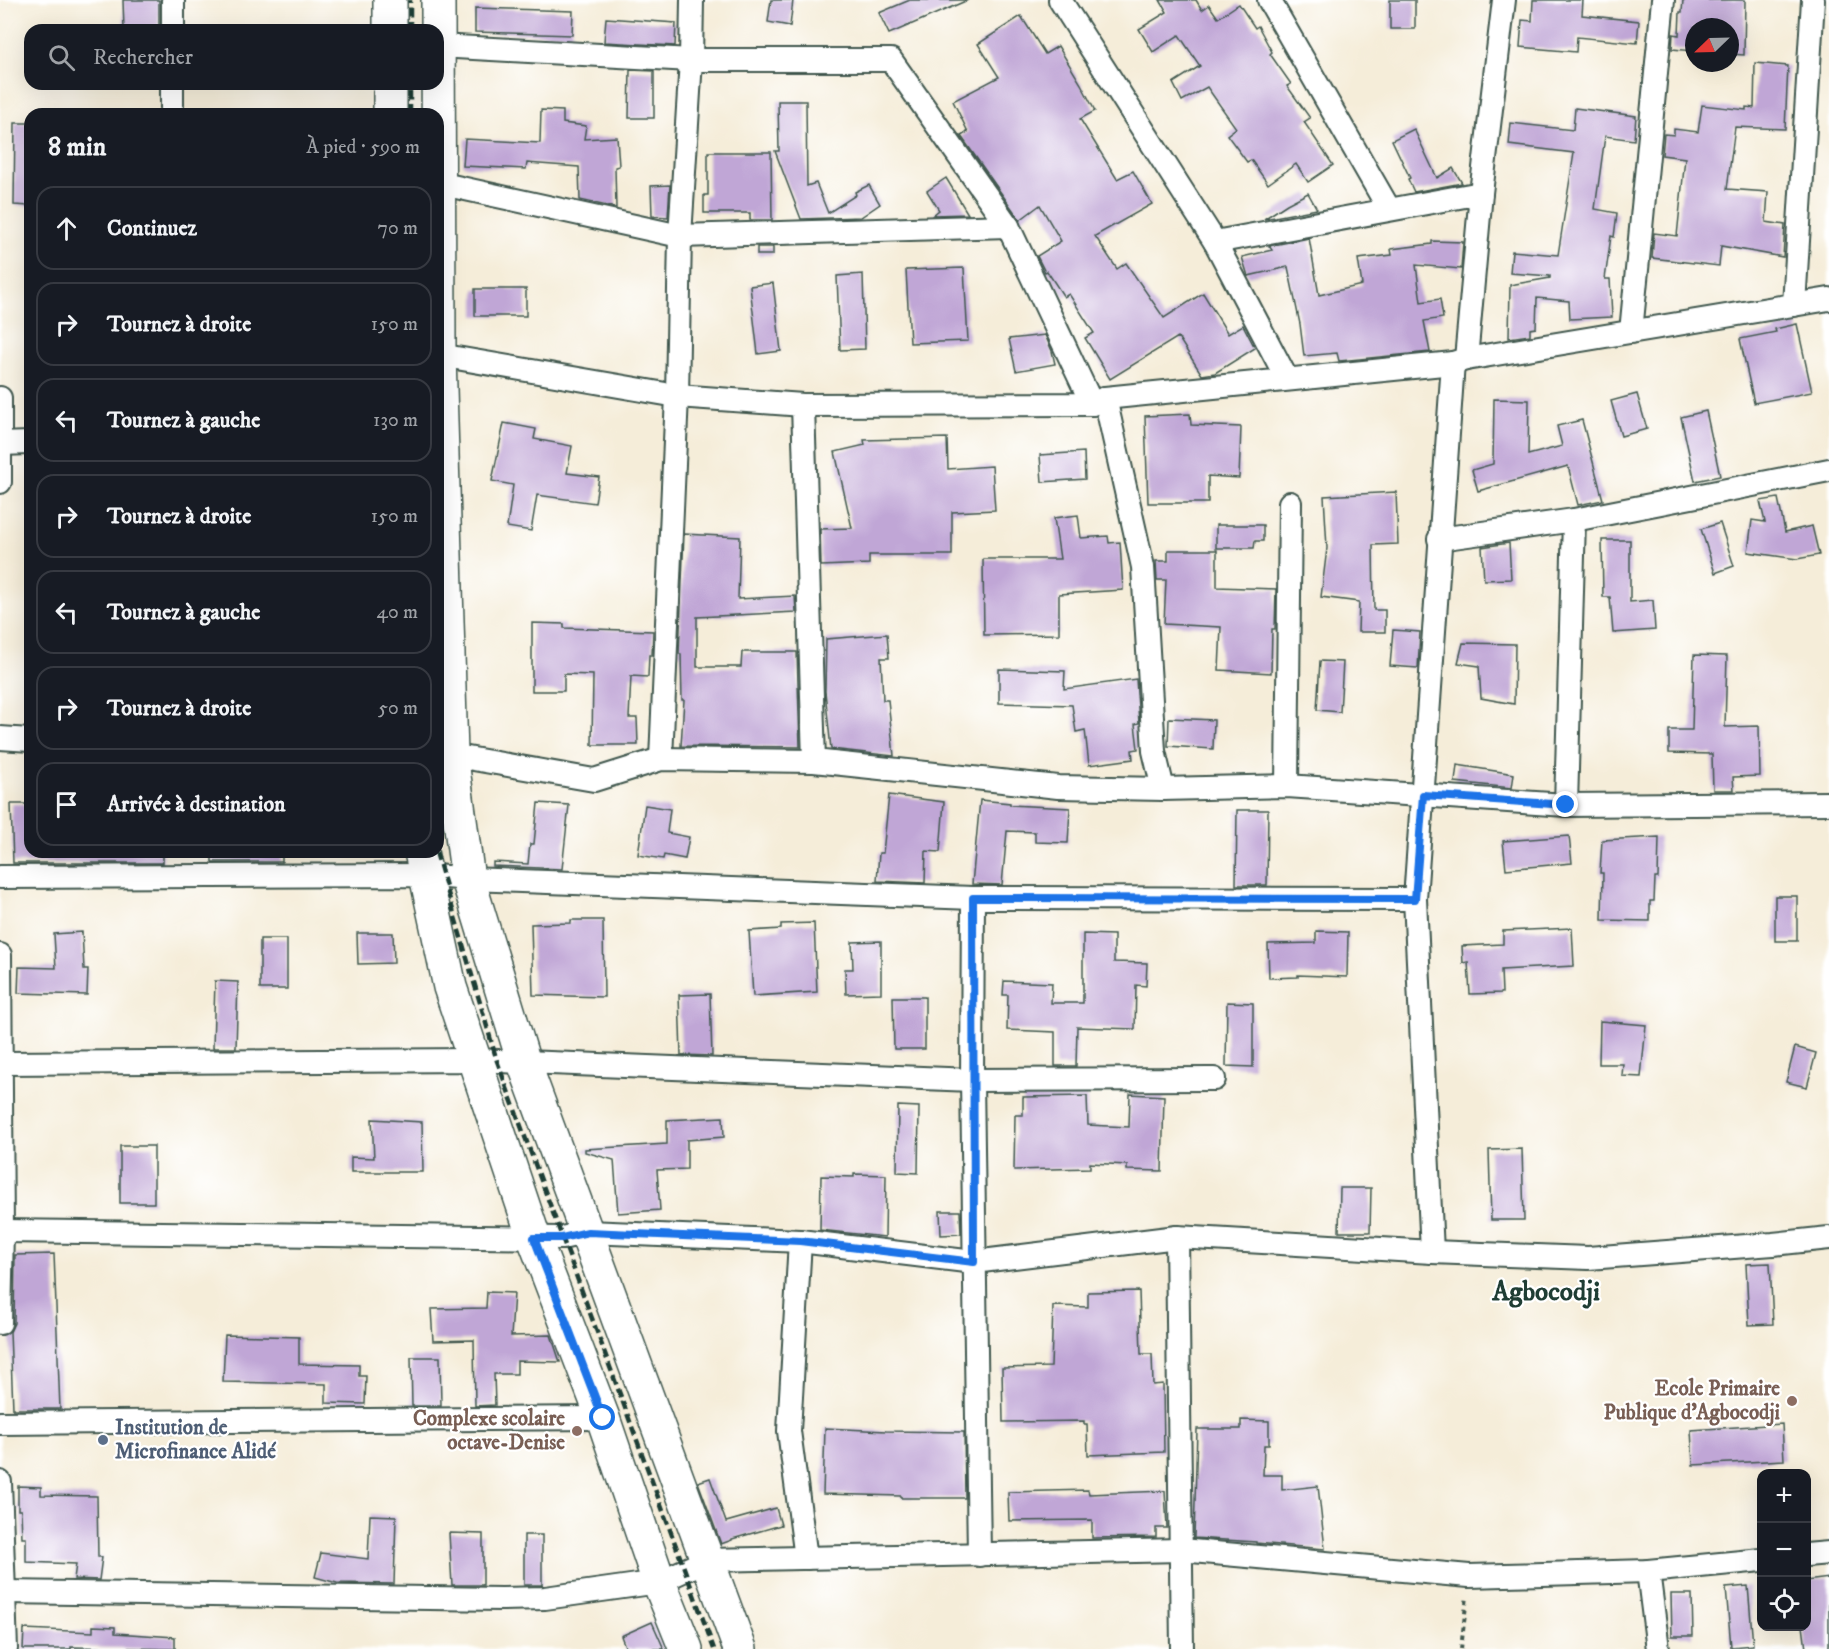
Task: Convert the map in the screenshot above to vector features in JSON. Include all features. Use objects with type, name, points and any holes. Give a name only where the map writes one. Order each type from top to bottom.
[{"type":"main road","points":[[390,0],[390,24]]},
{"type":"main road","points":[[438,0],[438,24]]},
{"type":"main road","points":[[390,90],[390,108]]},
{"type":"main road","points":[[438,90],[438,108]]},
{"type":"main road","points":[[444,687],[445,753],[468,879],[524,1063],[740,1649]]},
{"type":"main road","points":[[423,864],[450,987],[474,1060],[534,1238],[603,1418],[659,1582],[686,1649]]},
{"type":"street","points":[[173,0],[173,24]]},
{"type":"street","points":[[661,759],[677,396],[680,236],[691,60],[692,0]]},
{"type":"street","points":[[1060,0],[1215,242],[1287,379]]},
{"type":"street","points":[[1269,0],[1389,209]]},
{"type":"street","points":[[1432,1252],[1415,899],[1439,539],[1504,0]]},
{"type":"street","points":[[1631,332],[1663,0]]},
{"type":"street","points":[[1794,305],[1813,0]]},
{"type":"street","points":[[444,46],[691,60],[891,60],[1008,226],[1099,401],[1143,567],[1154,751],[1163,789]]},
{"type":"street","points":[[172,90],[172,108]]},
{"type":"street","points":[[444,184],[680,236],[1008,226]]},
{"type":"street","points":[[1215,242],[1480,192]]},
{"type":"street","points":[[444,356],[677,396],[803,405],[1099,401],[1459,361],[1829,298]]},
{"type":"street","points":[[0,398],[0,482]]},
{"type":"street","points":[[803,405],[814,761]]},
{"type":"street","points":[[1,444],[24,443]]},
{"type":"street","points":[[1439,539],[1574,520],[1829,470]]},
{"type":"street","points":[[1287,786],[1290,503]]},
{"type":"street","points":[[1566,805],[1574,520]]},
{"type":"street","points":[[0,738],[24,740]]},
{"type":"street","points":[[445,753],[594,780],[661,759],[814,761],[1058,787],[1163,789],[1287,786],[1566,805],[1829,803]]},
{"type":"street","points":[[0,877],[423,864],[468,879],[973,898],[1415,899]]},
{"type":"street","points":[[973,898],[972,1080],[979,1555]]},
{"type":"street","points":[[0,955],[2,1231],[0,1323]]},
{"type":"street","points":[[1,1063],[474,1060],[972,1080],[1214,1079]]},
{"type":"street","points":[[2,1231],[534,1238],[562,1238],[588,1232],[800,1241],[974,1262],[1177,1237],[1432,1252],[1588,1258],[1829,1238]]},
{"type":"street","points":[[1177,1237],[1182,1649]]},
{"type":"street","points":[[800,1241],[789,1431],[806,1558]]},
{"type":"street","points":[[0,1423],[603,1418]]},
{"type":"street","points":[[0,1482],[6,1649]]},
{"type":"street","points":[[4,1593],[545,1598],[659,1582],[707,1560],[1182,1550],[1469,1576],[1648,1571],[1757,1560]]},
{"type":"street","points":[[1811,1555],[1829,1553]]},
{"type":"street","points":[[1648,1571],[1658,1649]]},
{"type":"path","points":[[1461,1649],[1469,1576]]},
{"type":"building","points":[[123,0],[159,0],[159,24],[124,24]]},
{"type":"building","points":[[771,0],[793,0],[790,26],[768,22]]},
{"type":"building","points":[[910,0],[968,0],[889,34],[879,13]]},
{"type":"building","points":[[1160,0],[1196,0],[1202,10],[1209,5],[1218,18],[1239,4],[1255,28],[1258,26],[1272,52],[1270,54],[1291,84],[1287,86],[1310,118],[1304,122],[1333,165],[1308,182],[1296,164],[1268,184],[1251,160],[1247,162],[1227,135],[1236,128],[1207,87],[1182,101],[1173,83],[1200,66],[1179,35],[1153,52],[1139,29],[1167,12]]},
{"type":"building","points":[[1390,0],[1415,0],[1415,29],[1390,29]]},
{"type":"building","points":[[1533,0],[1583,0],[1582,15],[1639,21],[1637,43],[1577,37],[1576,52],[1520,47],[1522,20],[1532,21]]},
{"type":"building","points":[[1683,0],[1745,0],[1744,55],[1739,55],[1739,18],[1685,18],[1685,50],[1672,49],[1673,34],[1679,35],[1680,12],[1682,12]]},
{"type":"building","points":[[475,8],[573,11],[572,35],[475,32]]},
{"type":"building","points":[[1021,16],[1045,54],[1058,46],[1081,84],[1095,111],[1080,119],[1117,179],[1133,171],[1152,204],[1095,236],[1117,269],[1126,263],[1164,318],[1203,293],[1228,334],[1243,325],[1255,348],[1215,373],[1202,375],[1178,337],[1110,379],[1085,338],[1094,333],[1069,294],[1064,297],[1047,271],[1045,272],[1037,256],[1061,241],[1040,205],[1020,220],[961,136],[968,132],[953,101],[999,77],[978,44]]},
{"type":"building","points":[[606,18],[676,23],[675,46],[604,42]]},
{"type":"building","points":[[1755,63],[1788,66],[1785,129],[1735,127],[1727,189],[1768,192],[1766,222],[1785,225],[1783,257],[1721,246],[1719,266],[1652,258],[1654,233],[1677,236],[1685,158],[1662,155],[1664,134],[1674,135],[1674,129],[1698,132],[1702,105],[1746,110],[1746,107],[1754,108]]},
{"type":"building","points":[[630,70],[654,71],[654,118],[629,118]]},
{"type":"building","points":[[778,101],[806,101],[807,186],[816,183],[828,213],[856,195],[855,192],[869,185],[880,204],[861,217],[801,219],[775,151],[779,151]]},
{"type":"building","points":[[1575,108],[1636,116],[1634,140],[1605,136],[1595,209],[1617,213],[1605,279],[1610,279],[1612,317],[1570,319],[1569,301],[1537,298],[1536,328],[1530,329],[1530,335],[1509,338],[1510,285],[1550,278],[1550,276],[1510,273],[1512,251],[1558,255],[1574,153],[1509,145],[1511,123],[1573,130]]},
{"type":"building","points":[[541,110],[563,111],[563,123],[586,126],[584,139],[617,137],[619,166],[615,167],[616,208],[580,200],[579,167],[527,163],[526,169],[463,166],[465,139],[540,143]]},
{"type":"building","points":[[15,123],[24,123],[24,206],[14,205]]},
{"type":"building","points":[[1414,129],[1437,178],[1453,168],[1462,183],[1414,192],[1392,140]]},
{"type":"building","points":[[708,152],[771,152],[772,220],[750,220],[750,213],[704,213],[704,195],[708,195]]},
{"type":"building","points":[[946,178],[968,214],[933,215],[939,210],[927,191]]},
{"type":"building","points":[[670,185],[668,217],[652,216],[651,186]]},
{"type":"building","points":[[1308,193],[1317,209],[1264,219],[1287,204]]},
{"type":"building","points":[[1309,238],[1319,295],[1362,285],[1358,259],[1392,255],[1391,249],[1432,244],[1432,241],[1463,242],[1461,269],[1416,265],[1421,302],[1440,299],[1443,318],[1424,321],[1430,352],[1339,361],[1337,353],[1304,356],[1288,267],[1248,276],[1242,257],[1272,250],[1269,246]]},
{"type":"building","points":[[757,247],[773,247],[773,255],[757,255]]},
{"type":"building","points":[[964,268],[968,341],[910,343],[906,270]]},
{"type":"building","points":[[863,274],[865,349],[840,350],[837,276]]},
{"type":"building","points":[[773,283],[781,351],[758,354],[750,286]]},
{"type":"building","points":[[475,289],[526,289],[526,316],[475,316]]},
{"type":"building","points":[[1797,324],[1812,392],[1754,403],[1740,339],[1776,332],[1775,329]]},
{"type":"building","points":[[1045,335],[1055,364],[1016,371],[1009,339]]},
{"type":"building","points":[[1637,394],[1647,429],[1621,436],[1611,401]]},
{"type":"building","points":[[1494,399],[1529,400],[1528,455],[1562,446],[1557,426],[1582,420],[1603,500],[1578,505],[1568,466],[1478,491],[1472,470],[1493,464]]},
{"type":"building","points":[[1706,411],[1720,476],[1695,481],[1681,417]]},
{"type":"building","points":[[1190,414],[1191,425],[1241,427],[1239,478],[1208,476],[1208,503],[1148,503],[1145,416]]},
{"type":"building","points":[[504,423],[536,429],[534,439],[572,446],[567,473],[599,477],[595,503],[537,495],[531,531],[507,527],[513,485],[492,481]]},
{"type":"building","points":[[947,438],[948,469],[992,466],[995,510],[952,512],[952,555],[869,555],[869,564],[821,566],[820,529],[852,528],[835,452],[865,445],[864,440]]},
{"type":"building","points":[[1084,452],[1085,479],[1042,482],[1040,455]]},
{"type":"building","points":[[1396,492],[1398,544],[1373,545],[1374,610],[1385,610],[1385,632],[1358,632],[1359,602],[1321,597],[1327,548],[1324,496]]},
{"type":"building","points":[[1778,498],[1785,532],[1812,526],[1819,555],[1797,559],[1748,552],[1752,520],[1765,522],[1760,501]]},
{"type":"building","points":[[1078,515],[1081,538],[1108,536],[1109,543],[1120,542],[1123,590],[1059,594],[1059,634],[984,635],[983,559],[1060,559],[1054,518]]},
{"type":"building","points":[[1720,523],[1734,566],[1715,573],[1701,529]]},
{"type":"building","points":[[1216,525],[1263,525],[1263,541],[1255,541],[1254,548],[1216,548]]},
{"type":"building","points":[[684,534],[740,537],[738,599],[795,596],[796,612],[697,617],[697,667],[741,667],[742,652],[797,652],[800,747],[681,746],[684,700],[682,700],[681,654],[679,654]]},
{"type":"building","points":[[1602,540],[1630,540],[1630,602],[1653,600],[1655,630],[1613,633],[1610,597],[1603,597]]},
{"type":"building","points":[[1509,543],[1511,579],[1484,580],[1482,547]]},
{"type":"building","points":[[1168,550],[1217,550],[1217,587],[1276,589],[1271,673],[1219,670],[1221,627],[1164,624],[1166,580],[1157,580],[1156,561],[1168,561]]},
{"type":"building","points":[[532,623],[564,624],[564,628],[653,631],[648,677],[631,676],[629,718],[637,718],[638,745],[592,745],[593,675],[564,674],[564,691],[532,691]]},
{"type":"building","points":[[1393,630],[1420,632],[1418,668],[1390,666]]},
{"type":"building","points":[[887,634],[889,658],[881,658],[883,700],[888,700],[894,756],[831,749],[825,691],[826,639]]},
{"type":"building","points":[[1463,643],[1515,644],[1514,704],[1481,698],[1479,666],[1458,663]]},
{"type":"building","points":[[1694,655],[1727,656],[1725,727],[1759,726],[1760,776],[1733,777],[1734,790],[1713,790],[1712,754],[1669,753],[1669,730],[1692,730]]},
{"type":"building","points":[[1320,661],[1343,662],[1340,712],[1317,710]]},
{"type":"building","points":[[999,669],[1065,671],[1064,689],[1136,679],[1139,723],[1135,724],[1138,749],[1132,750],[1133,759],[1089,765],[1085,730],[1076,732],[1072,705],[999,703]]},
{"type":"building","points":[[1169,718],[1214,720],[1213,749],[1168,746]]},
{"type":"building","points":[[1457,765],[1514,774],[1512,788],[1455,782]]},
{"type":"building","points":[[889,795],[944,802],[940,852],[926,851],[925,883],[877,881],[879,853],[883,853]]},
{"type":"building","points":[[980,800],[1010,803],[1010,805],[1070,808],[1068,843],[1035,842],[1035,832],[1007,831],[1002,885],[972,884]]},
{"type":"building","points":[[538,803],[569,805],[562,869],[493,866],[493,862],[528,864],[530,844],[534,844]]},
{"type":"building","points":[[11,804],[24,804],[24,858],[163,858],[163,863],[13,863]]},
{"type":"building","points":[[645,805],[670,809],[667,833],[689,837],[685,859],[664,855],[663,859],[638,855]]},
{"type":"building","points":[[1237,810],[1268,810],[1267,885],[1236,885]]},
{"type":"building","points":[[1569,836],[1572,863],[1506,869],[1503,841]]},
{"type":"building","points":[[1659,837],[1658,878],[1655,878],[1654,901],[1650,901],[1650,921],[1602,920],[1603,873],[1600,873],[1602,840]]},
{"type":"building","points":[[212,858],[282,858],[282,862],[212,862]]},
{"type":"building","points":[[1775,896],[1797,896],[1797,941],[1775,941]]},
{"type":"building","points":[[571,920],[603,920],[604,997],[533,995],[531,924],[571,923]]},
{"type":"building","points":[[814,923],[817,992],[753,996],[749,931],[781,929],[781,924]]},
{"type":"building","points":[[1572,928],[1574,966],[1501,970],[1502,993],[1470,994],[1468,962],[1463,963],[1462,946],[1503,944],[1503,931]]},
{"type":"building","points":[[1316,931],[1348,932],[1347,977],[1298,975],[1298,977],[1269,978],[1268,944],[1316,943]]},
{"type":"building","points":[[82,932],[84,969],[88,969],[87,995],[18,993],[19,967],[56,968],[54,934]]},
{"type":"building","points":[[357,933],[393,933],[394,963],[358,964]]},
{"type":"building","points":[[1083,934],[1114,935],[1114,962],[1147,963],[1146,986],[1136,985],[1135,1029],[1077,1027],[1076,1066],[1055,1066],[1055,1032],[1007,1030],[1008,995],[1003,995],[1004,981],[1052,983],[1051,1003],[1083,1003]]},
{"type":"building","points":[[260,939],[287,939],[287,989],[260,989]]},
{"type":"building","points":[[881,941],[881,993],[846,994],[845,969],[853,969],[852,942]]},
{"type":"building","points":[[215,981],[238,982],[236,1048],[213,1048]]},
{"type":"building","points":[[710,994],[712,1056],[681,1055],[679,995]]},
{"type":"building","points":[[893,997],[925,997],[925,1049],[894,1049]]},
{"type":"building","points":[[1227,1002],[1253,1003],[1253,1067],[1226,1066]]},
{"type":"building","points":[[1600,1021],[1646,1025],[1641,1077],[1622,1076],[1623,1064],[1599,1064]]},
{"type":"building","points":[[1795,1047],[1816,1053],[1807,1087],[1786,1082]]},
{"type":"building","points":[[1130,1094],[1164,1096],[1162,1171],[1127,1170],[1127,1165],[1090,1163],[1090,1168],[1014,1170],[1015,1115],[1023,1115],[1023,1097],[1087,1096],[1088,1125],[1129,1127]]},
{"type":"building","points":[[898,1106],[919,1107],[918,1173],[897,1172]]},
{"type":"building","points":[[723,1117],[724,1137],[687,1140],[687,1169],[657,1170],[660,1210],[618,1213],[614,1160],[585,1152],[585,1149],[667,1144],[667,1120]]},
{"type":"building","points":[[372,1119],[422,1122],[423,1172],[351,1172],[351,1157],[374,1158]]},
{"type":"building","points":[[120,1146],[154,1146],[154,1203],[120,1203]]},
{"type":"building","points":[[1522,1149],[1524,1220],[1491,1220],[1489,1150]]},
{"type":"building","points":[[854,1174],[886,1175],[885,1237],[820,1230],[821,1176],[854,1177]]},
{"type":"building","points":[[1340,1188],[1371,1188],[1370,1232],[1339,1232]]},
{"type":"building","points":[[940,1211],[960,1211],[961,1234],[941,1235]]},
{"type":"building","points":[[54,1254],[60,1409],[13,1409],[10,1332],[14,1323],[15,1255]]},
{"type":"building","points":[[1770,1263],[1773,1324],[1749,1325],[1746,1264]]},
{"type":"building","points":[[1139,1291],[1141,1354],[1152,1354],[1153,1385],[1163,1384],[1164,1452],[1088,1455],[1087,1424],[1084,1424],[1084,1421],[1003,1422],[1002,1368],[1051,1367],[1053,1306],[1088,1307],[1088,1292]]},
{"type":"building","points":[[487,1292],[514,1293],[511,1336],[551,1335],[560,1362],[517,1361],[517,1374],[494,1374],[495,1405],[475,1406],[474,1340],[433,1341],[431,1309],[486,1308]]},
{"type":"building","points":[[225,1335],[299,1337],[299,1364],[359,1365],[359,1376],[366,1376],[365,1404],[326,1403],[326,1384],[223,1382]]},
{"type":"building","points":[[411,1357],[440,1357],[441,1406],[412,1406]]},
{"type":"building","points":[[1241,1420],[1269,1421],[1269,1445],[1264,1445],[1263,1475],[1282,1475],[1282,1490],[1318,1486],[1325,1549],[1194,1538],[1197,1429],[1241,1429]]},
{"type":"building","points":[[1782,1424],[1784,1460],[1693,1465],[1691,1430]]},
{"type":"building","points":[[825,1428],[964,1432],[965,1498],[901,1498],[901,1496],[823,1494]]},
{"type":"building","points":[[710,1478],[726,1522],[776,1508],[781,1525],[721,1544],[698,1482]]},
{"type":"building","points":[[18,1486],[41,1487],[41,1495],[97,1496],[98,1557],[102,1557],[99,1580],[74,1579],[76,1564],[26,1562],[26,1538],[22,1538],[21,1510],[18,1510]]},
{"type":"building","points":[[1088,1490],[1089,1494],[1165,1491],[1167,1528],[1156,1528],[1156,1537],[1092,1538],[1092,1520],[1009,1521],[1008,1492]]},
{"type":"building","points":[[370,1515],[396,1516],[394,1584],[337,1583],[315,1577],[321,1553],[368,1559]]},
{"type":"building","points":[[449,1533],[483,1534],[483,1585],[452,1585]]},
{"type":"building","points":[[524,1535],[542,1535],[542,1585],[524,1585]]},
{"type":"building","points":[[1829,1578],[1829,1649],[1806,1649],[1804,1631],[1811,1631],[1811,1580]]},
{"type":"building","points":[[1748,1586],[1753,1645],[1731,1647],[1726,1588]]},
{"type":"building","points":[[1671,1594],[1692,1594],[1693,1636],[1672,1636]]},
{"type":"building","points":[[652,1622],[664,1649],[626,1649],[621,1636]]},
{"type":"building","points":[[93,1626],[115,1627],[115,1633],[175,1637],[175,1649],[71,1647],[71,1649],[23,1649],[24,1629],[93,1632]]},
{"type":"railway","points":[[410,0],[410,24]]},
{"type":"railway","points":[[410,90],[410,108]]},
{"type":"railway","points":[[438,858],[497,1061],[714,1649]]},
{"type":"place","name":"Ecole Primaire Publique d'Agbocodji","points":[[1792,1401]]},
{"type":"place","name":"Complexe scolaire octave-Denise","points":[[577,1431]]},
{"type":"place","name":"Institution de Microfinance Alidé","points":[[103,1440]]},
{"type":"district","name":"Agbocodji","points":[[1546,1292]]},
{"type":"route","points":[[603,1418],[534,1238],[562,1238],[588,1232],[800,1241],[974,1262],[973,898],[1415,899],[1423,795],[1566,805]]}]
